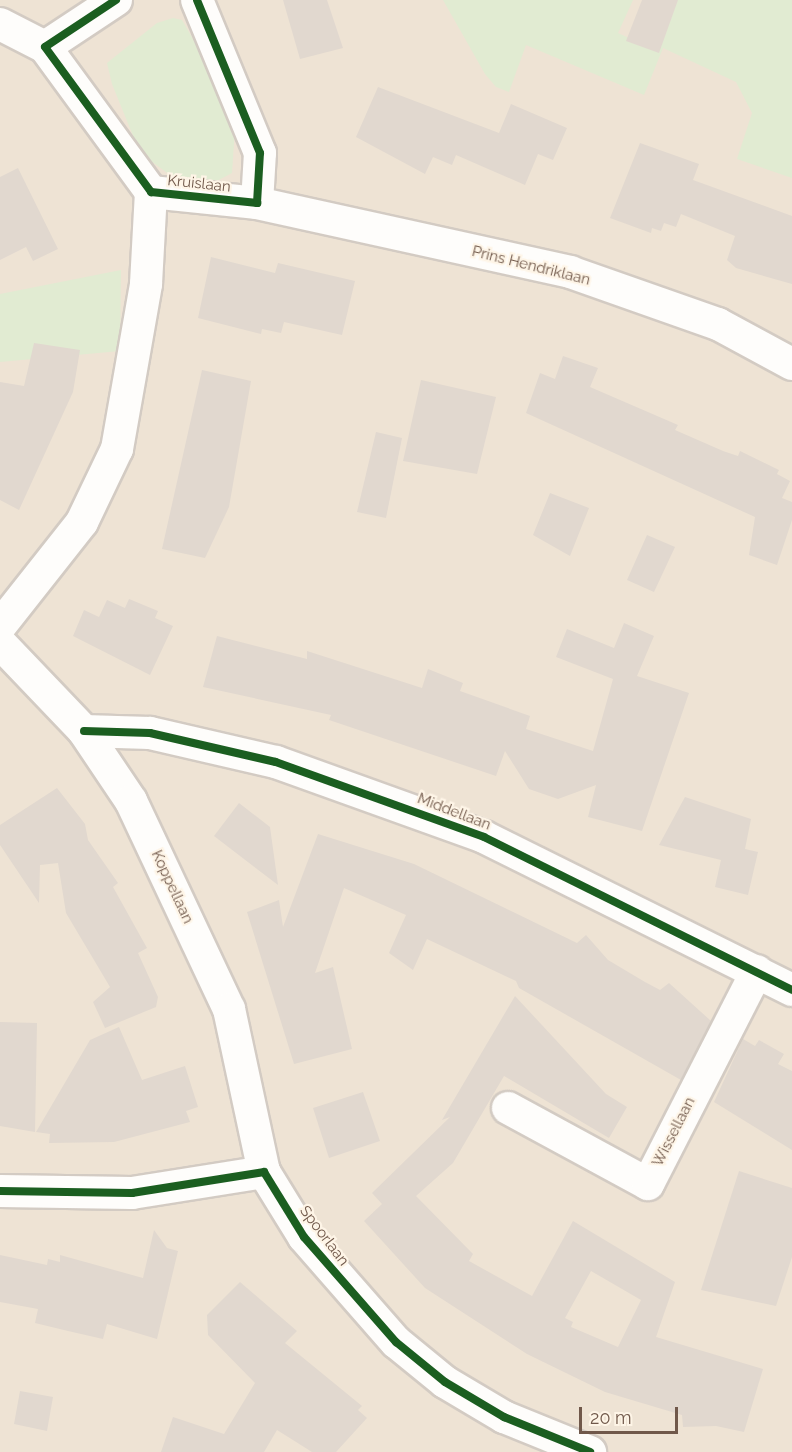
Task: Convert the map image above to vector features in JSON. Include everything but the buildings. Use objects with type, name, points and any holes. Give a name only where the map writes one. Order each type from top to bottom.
[{"type":"street","points":[[0,24],[45,47],[116,0]]},
{"type":"street","points":[[197,0],[260,153],[257,203]]},
{"type":"street","name":"Kruislaan","points":[[0,626],[82,522],[117,449],[146,284],[151,192],[45,47]]},
{"type":"street","name":"Kruislaan","points":[[151,192],[257,203]]},
{"type":"street","name":"Prins Hendriklaan","points":[[257,203],[570,272],[718,324],[792,364]]},
{"type":"street","name":"Koppellaan","points":[[0,643],[84,731],[131,801],[229,1009],[264,1172]]},
{"type":"street","name":"Middellaan","points":[[84,731],[150,733],[276,762],[484,837],[792,990]]},
{"type":"street","name":"Wissellaan","points":[[508,1108],[648,1184],[757,971]]},
{"type":"street","points":[[0,1191],[132,1192],[264,1172]]},
{"type":"street","name":"Spoorlaan","points":[[264,1172],[304,1237],[396,1342],[445,1382],[504,1417],[590,1452]]},
{"type":"shaded area","points":[[0,0],[792,0],[792,1452],[0,1452]]},
{"type":"green space","points":[[443,0],[633,0],[618,33],[640,43],[659,0],[792,0],[792,178],[737,159],[752,113],[736,82],[663,48],[644,95],[526,45],[509,92],[496,87],[485,74]]},
{"type":"green space","points":[[173,18],[182,20],[200,51],[235,128],[232,173],[215,182],[170,175],[140,153],[112,84],[107,63],[157,23]]},
{"type":"green space","points":[[121,270],[120,351],[0,362],[0,294]]},
{"type":"cycle path","points":[[116,0],[45,47],[151,192],[257,203],[260,153],[197,0]]},
{"type":"cycle path","points":[[84,731],[150,733],[276,762],[484,837],[792,990]]},
{"type":"cycle path","points":[[0,1191],[132,1193],[264,1172],[304,1237],[396,1342],[445,1382],[504,1417],[590,1452]]}]
